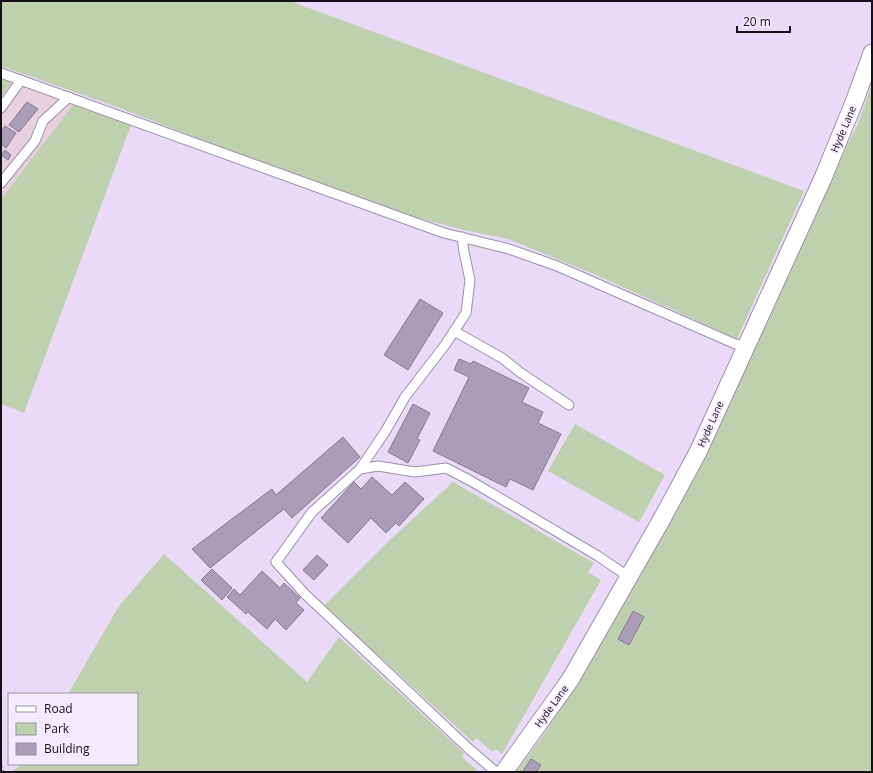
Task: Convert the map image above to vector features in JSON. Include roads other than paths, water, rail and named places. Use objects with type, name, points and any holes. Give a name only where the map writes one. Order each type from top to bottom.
[{"type":"street","name":"Hyde Lane","points":[[504,772],[570,680],[663,517],[698,452],[745,346],[823,178],[855,100],[872,53]]},
{"type":"lane","points":[[1,73],[444,233],[509,249],[557,266],[733,343],[745,346]]},
{"type":"lane","points":[[1,108],[21,80]]},
{"type":"lane","points":[[1,184],[35,141],[43,121],[69,98]]},
{"type":"lane","points":[[462,237],[470,280],[466,313],[445,345],[405,397],[385,432],[360,469],[312,512],[276,562],[305,594],[468,748],[496,772]]},
{"type":"lane","points":[[454,331],[502,358],[521,373],[569,405]]},
{"type":"lane","points":[[360,469],[378,466],[415,472],[446,468],[558,532],[629,577]]}]
